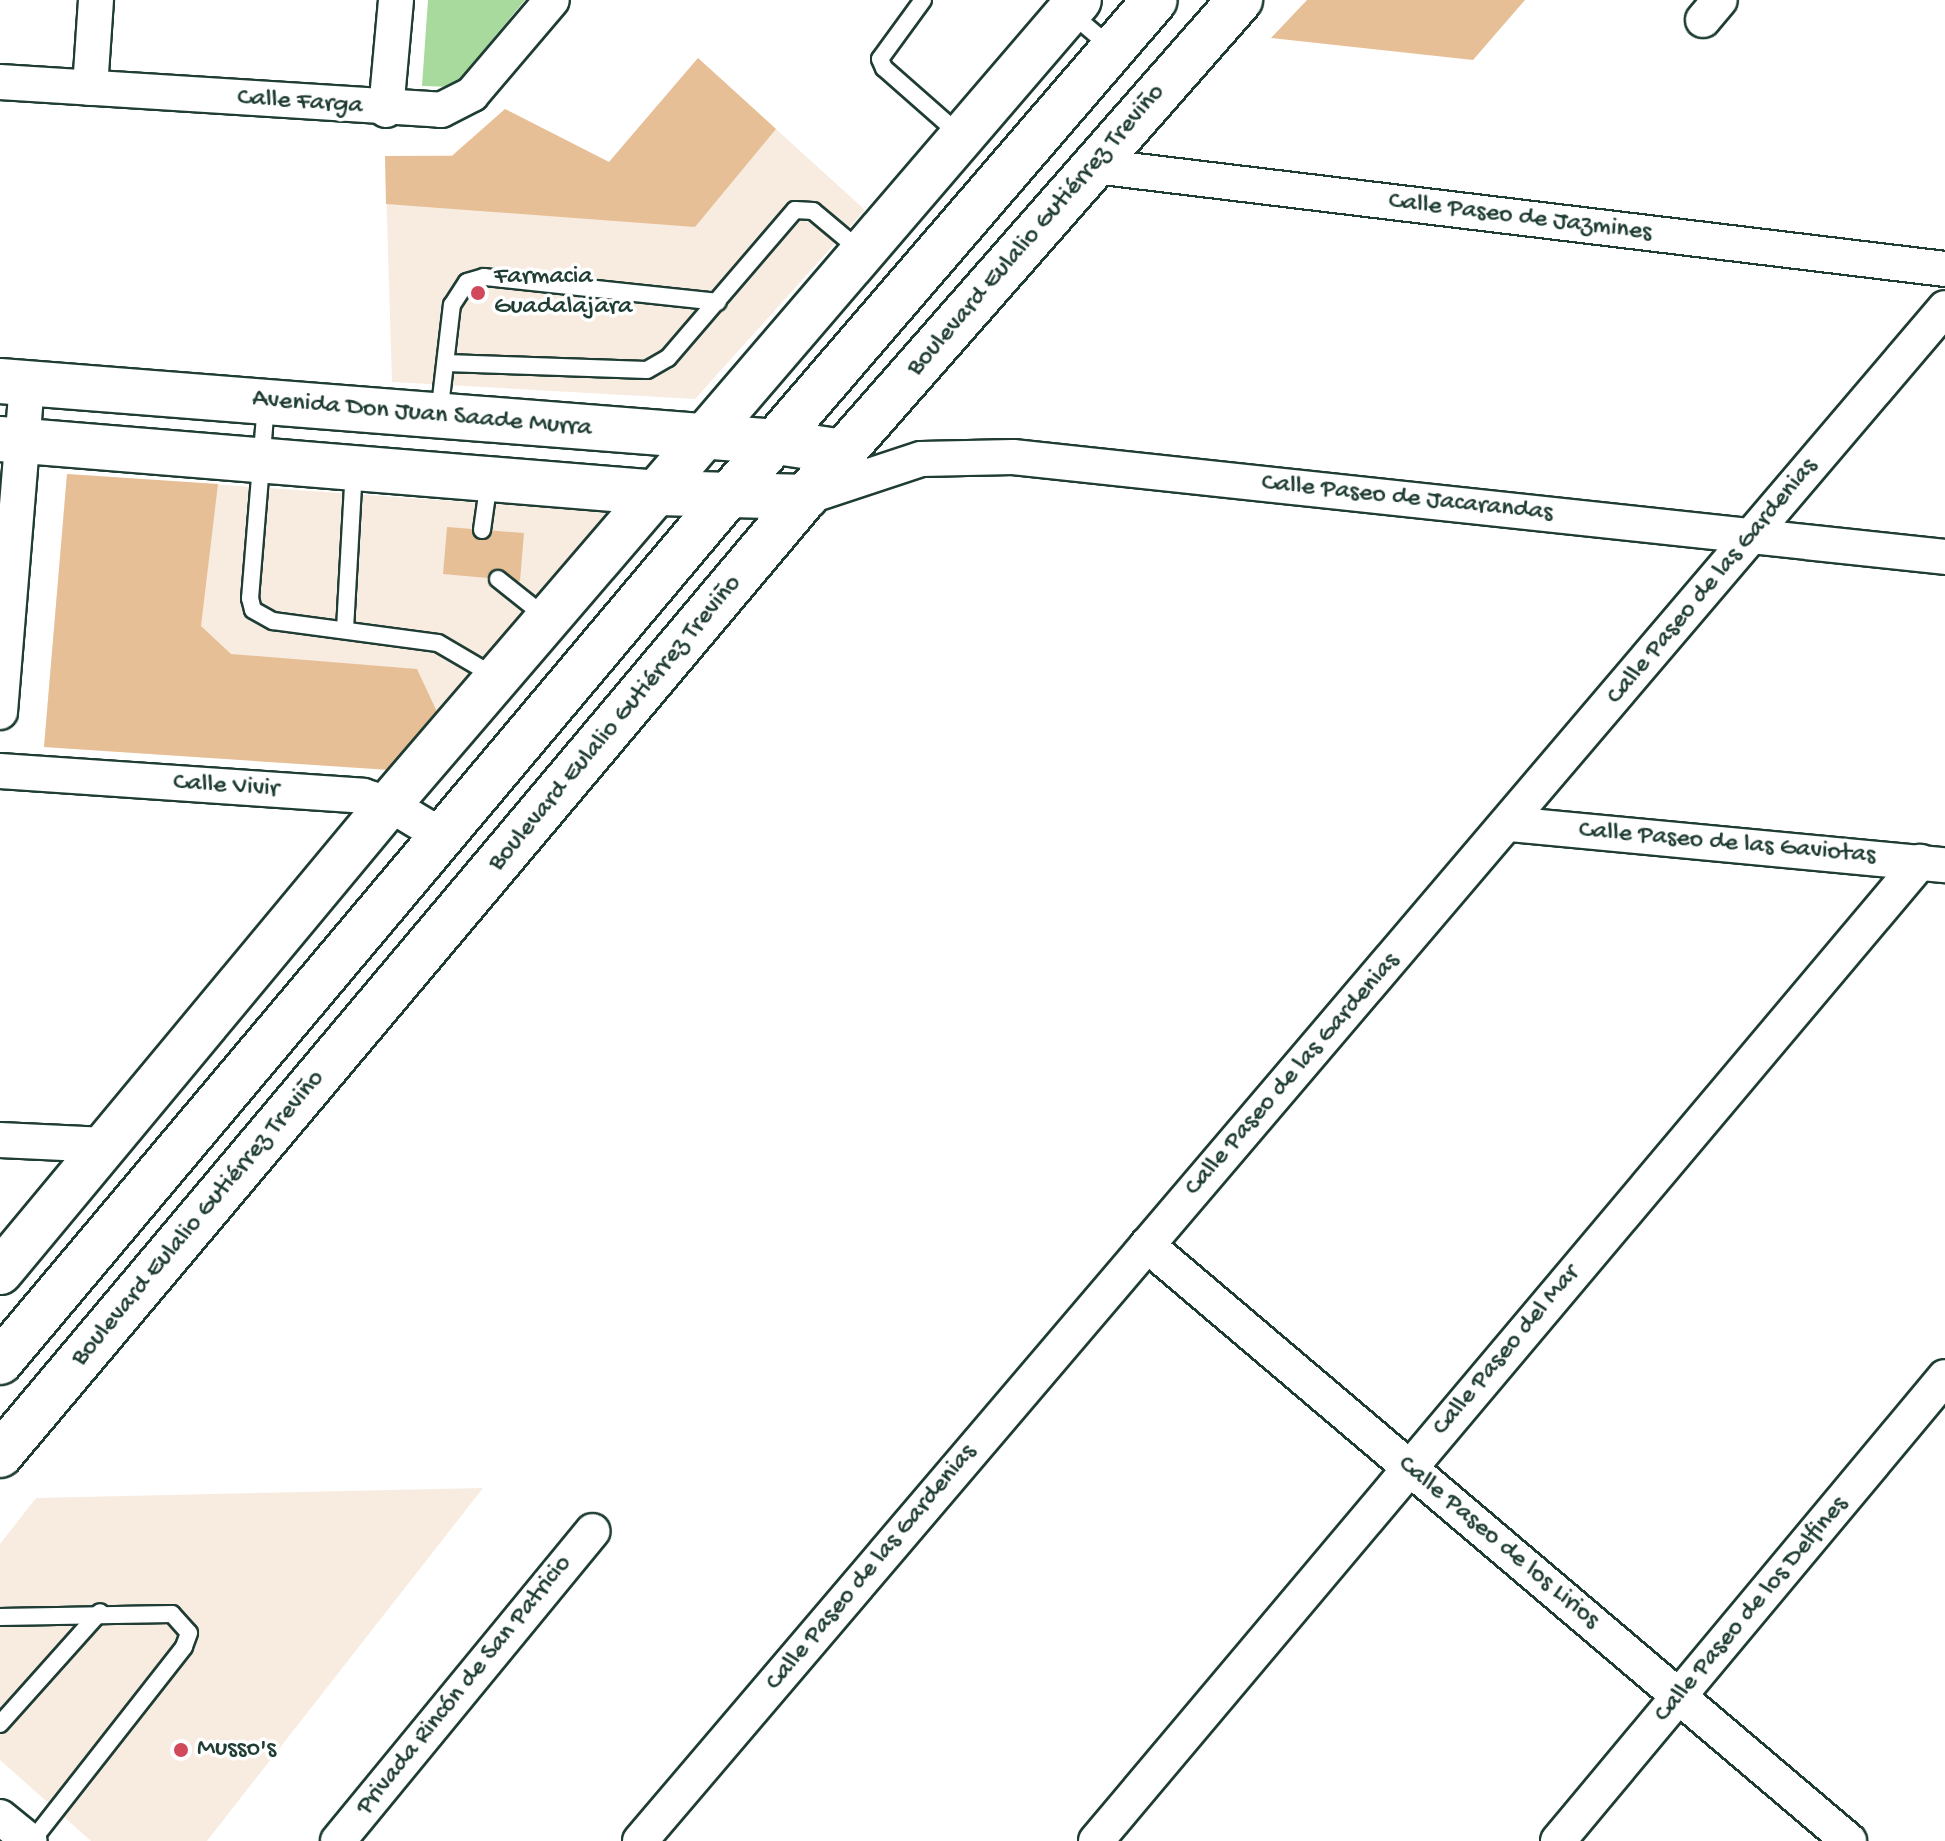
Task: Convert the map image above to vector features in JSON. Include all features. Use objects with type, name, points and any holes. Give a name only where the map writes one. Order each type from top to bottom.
[{"type":"main road","points":[[0,1362],[728,496],[1155,0]]},
{"type":"main road","name":"Boulevard Eulalio Gutiérrez Treviño","points":[[0,1455],[806,497],[857,464],[1095,166],[1240,0]]},
{"type":"main road","points":[[0,1272],[389,804],[962,137],[1068,4]]},
{"type":"main road","name":"Avenida Don Juan Saade Murra","points":[[14,382],[777,442],[857,464]]},
{"type":"main road","points":[[11,440],[659,493],[806,497]]},
{"type":"street","points":[[90,88],[96,0]]},
{"type":"street","points":[[386,110],[396,0]]},
{"type":"street","name":"Calle Farga","points":[[0,82],[386,110],[456,106],[484,82],[552,0]]},
{"type":"street","name":"Calle Paseo de Jazmines","points":[[1095,166],[1945,269]]},
{"type":"street","name":"Calle Paseo de las Gardenias","points":[[640,1841],[1509,824],[1945,308]]},
{"type":"street","points":[[0,712],[14,382]]},
{"type":"street","name":"Calle Paseo de Jacarandas","points":[[857,464],[950,455],[1013,457],[1945,557]]},
{"type":"street","name":"Calle Vivir","points":[[0,771],[363,796],[389,804],[442,836]]},
{"type":"street","name":"Calle Paseo de las Gaviotas","points":[[1509,824],[1932,863]]},
{"type":"street","name":"Calle Paseo del Mar","points":[[1096,1841],[1409,1467],[1932,863]]},
{"type":"street","points":[[0,1140],[106,1145]]},
{"type":"street","name":"Calle Paseo de los Lirios","points":[[1147,1245],[1849,1841]]},
{"type":"street","name":"Calle Paseo de los Delfines","points":[[1558,1841],[1945,1377]]},
{"type":"street","name":"Privada Rincón de San Patricio","points":[[338,1841],[593,1531]]},
{"type":"street","points":[[0,1817],[31,1841]]},
{"type":"lane","points":[[923,0],[880,59],[884,68],[962,137]]},
{"type":"lane","points":[[1068,4],[1113,49]]},
{"type":"lane","points":[[446,363],[647,370],[668,358],[795,210],[813,211],[864,253]]},
{"type":"lane","points":[[439,416],[452,305],[467,282],[484,277],[718,302]]},
{"type":"lane","points":[[266,402],[253,610],[273,621],[438,643],[498,678]]},
{"type":"lane","points":[[345,629],[354,468]]},
{"type":"lane","points":[[482,530],[489,479]]},
{"type":"lane","points":[[498,579],[549,619]]},
{"type":"lane","points":[[0,1724],[100,1612]]},
{"type":"lane","points":[[0,1617],[100,1612],[172,1614],[189,1633],[184,1647],[31,1841]]},
{"type":"shaded area","points":[[698,58],[865,210],[695,399],[392,382],[385,156],[452,155],[505,109],[609,162]]},
{"type":"shaded area","points":[[67,474],[609,512],[390,770],[44,747]]},
{"type":"shaded area","points":[[483,1488],[207,1841],[91,1841],[0,1760],[0,1544],[36,1498]]},
{"type":"green space","points":[[428,0],[525,0],[453,87],[422,86]]},
{"type":"building","points":[[1307,0],[1525,0],[1473,60],[1271,38]]},
{"type":"building","points":[[698,58],[776,129],[695,227],[386,204],[385,156],[452,156],[505,109],[609,162]]},
{"type":"building","points":[[67,474],[218,484],[201,626],[231,654],[417,669],[438,714],[390,770],[44,747]]},
{"type":"building","points":[[447,527],[524,533],[520,581],[443,574]]},
{"type":"place","name":"Farmacia Guadalajara","points":[[478,293]]},
{"type":"place","name":"Musso's","points":[[181,1750]]}]
